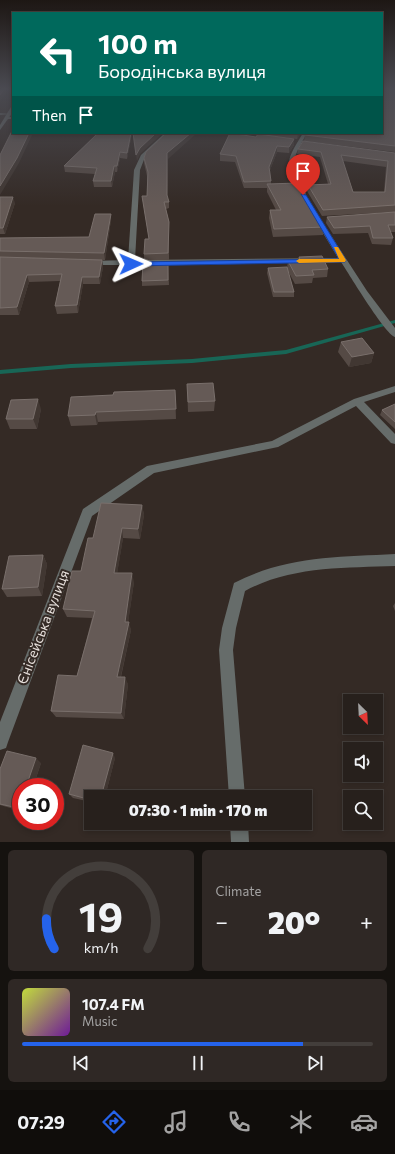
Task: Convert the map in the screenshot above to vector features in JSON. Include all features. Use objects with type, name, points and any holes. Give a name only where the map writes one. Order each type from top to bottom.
[{"type":"street","points":[[131,264],[137,170],[143,156],[167,134]]},
{"type":"street","points":[[229,134],[252,137]]},
{"type":"street","points":[[304,134],[290,159],[289,164],[296,182],[307,201]]},
{"type":"street","points":[[291,142],[306,144]]},
{"type":"street","points":[[326,219],[316,217],[381,317],[395,334]]},
{"type":"street","points":[[85,263],[131,264],[343,260]]},
{"type":"street","points":[[395,389],[357,401],[395,440]]},
{"type":"street","name":"Єнісейська вулиця","points":[[0,742],[86,513],[151,468],[274,444],[357,401]]},
{"type":"street","points":[[236,790],[226,650],[229,628],[239,588],[254,578],[274,571],[303,566],[395,560]]},
{"type":"street","points":[[239,830],[240,842]]},
{"type":"building","points":[[383,127],[395,127],[395,146],[305,135],[383,134]]},
{"type":"building","points":[[12,131],[12,134],[29,134],[17,158],[0,186],[0,155]]},
{"type":"building","points":[[97,134],[131,134],[127,153],[120,152],[117,166],[114,166],[111,181],[93,181],[97,168],[64,166]]},
{"type":"building","points":[[133,134],[155,134],[140,148],[136,155]]},
{"type":"building","points":[[165,134],[190,134],[167,153],[167,195],[169,202],[164,202],[169,222],[168,253],[144,254],[145,239],[149,239],[142,196],[147,196],[148,172],[144,158],[146,152]]},
{"type":"building","points":[[230,134],[256,137],[258,134],[294,139],[289,147],[277,146],[269,167],[271,181],[244,182],[236,156],[220,154]]},
{"type":"building","points":[[303,141],[395,153],[395,205],[323,210],[308,185],[331,184],[321,152],[298,149]],"holes":[[[341,155],[388,161],[385,192],[353,192]]]},
{"type":"building","points":[[298,183],[324,227],[274,229],[270,210],[281,210],[267,184]]},
{"type":"building","points":[[0,197],[13,197],[3,228],[0,228]]},
{"type":"building","points":[[395,212],[395,225],[388,225],[393,238],[373,238],[370,226],[334,228],[327,217]]},
{"type":"building","points":[[95,214],[111,214],[104,253],[0,251],[0,238],[89,237]]},
{"type":"building","points":[[322,256],[328,269],[312,270],[314,275],[296,276],[288,261],[300,260],[299,257]]},
{"type":"building","points":[[0,257],[102,260],[99,277],[82,277],[77,305],[55,306],[62,274],[27,275],[17,307],[0,308]]},
{"type":"building","points":[[143,262],[168,262],[168,280],[142,281]]},
{"type":"building","points":[[287,267],[294,292],[274,292],[268,268]]},
{"type":"building","points":[[362,338],[374,353],[352,357],[341,342]]},
{"type":"building","points":[[213,383],[215,401],[188,402],[187,384]]},
{"type":"building","points":[[175,390],[176,409],[96,412],[95,415],[68,416],[71,397],[113,395],[114,392]]},
{"type":"building","points":[[38,399],[33,419],[6,419],[11,400]]},
{"type":"building","points":[[395,404],[395,422],[382,410]]},
{"type":"building","points":[[101,503],[142,505],[138,529],[122,528],[114,573],[132,573],[125,622],[129,622],[117,677],[125,677],[121,713],[51,711],[58,675],[77,676],[95,611],[63,609],[72,571],[81,571],[88,538],[93,538]]},
{"type":"building","points":[[43,555],[38,587],[2,589],[9,556]]},
{"type":"building","points":[[83,745],[113,753],[103,790],[84,790],[84,798],[69,794]]},
{"type":"building","points":[[7,751],[36,758],[29,778],[12,778],[12,807],[0,804],[0,769]]},
{"type":"waterway","points":[[0,372],[71,366],[192,361],[286,352],[395,321]]},
{"type":"slow traffic","points":[[299,261],[343,260],[336,248]]},
{"type":"route","points":[[131,264],[343,260],[303,195]]}]
